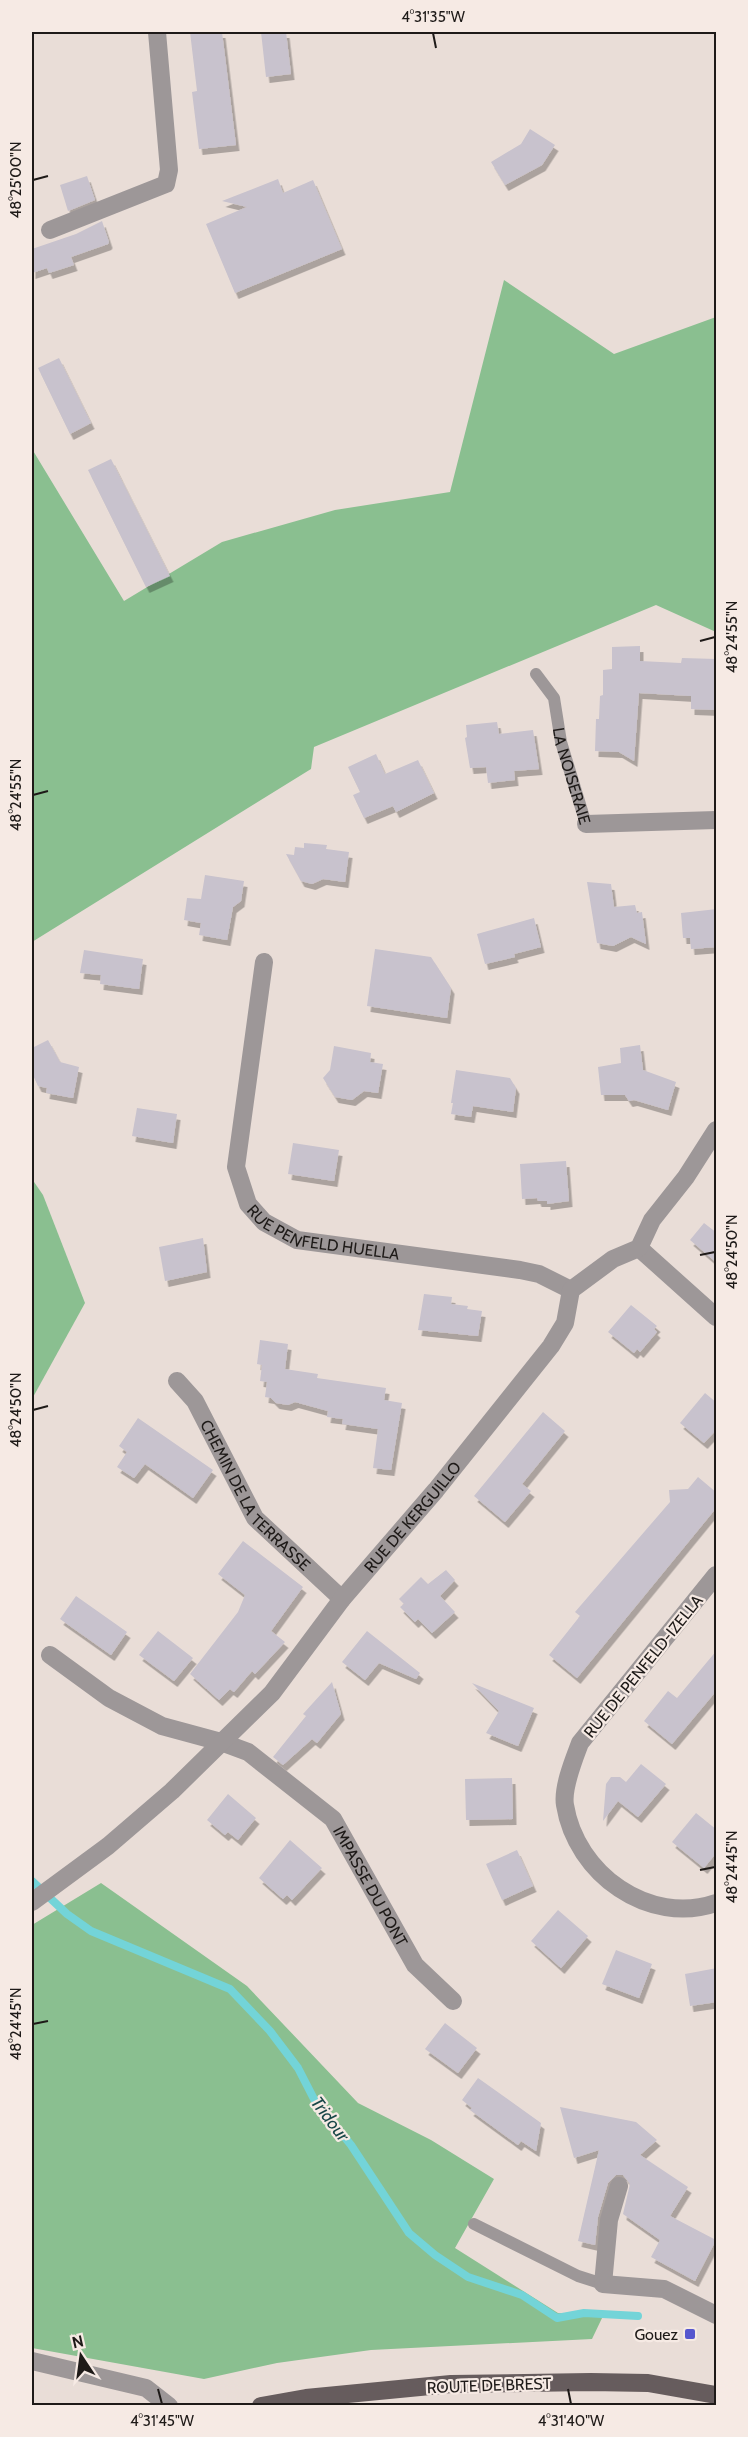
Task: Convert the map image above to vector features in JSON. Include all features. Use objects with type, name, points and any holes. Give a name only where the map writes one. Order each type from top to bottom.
[{"type":"main road","name":"ROUTE DE BREST","points":[[261,2406],[313,2402],[451,2384],[591,2382],[648,2384],[717,2395]]},
{"type":"street","points":[[50,230],[166,184],[169,170],[157,32]]},
{"type":"street","name":"LA NOISERAIE","points":[[586,824],[717,820]]},
{"type":"street","name":"RUE PENFELD HUELLA","points":[[264,962],[236,1167],[248,1204],[264,1222],[297,1240],[520,1270],[539,1274],[571,1290]]},
{"type":"street","points":[[571,1290],[613,1259],[639,1248],[652,1220],[686,1177],[717,1130]]},
{"type":"street","points":[[639,1248],[717,1317]]},
{"type":"street","name":"RUE DE KERGUILLO","points":[[32,1902],[108,1846],[172,1791],[272,1694],[342,1599],[436,1490],[551,1346],[565,1323],[571,1290]]},
{"type":"street","name":"CHEMIN DE LA TERRASSE","points":[[177,1382],[195,1401],[255,1518],[342,1599]]},
{"type":"street","name":"RUE DE PENFELD-IZELLA","points":[[717,1575],[580,1743],[570,1770],[564,1804],[577,1839],[598,1872],[628,1894],[665,1909],[703,1908],[717,1903]]},
{"type":"street","name":"IMPASSE DU PONT","points":[[50,1655],[109,1698],[162,1726],[248,1752],[333,1819],[415,1965],[453,2001]]},
{"type":"street","points":[[619,2186],[609,2220],[603,2284],[664,2289],[717,2315]]},
{"type":"street","points":[[32,2361],[146,2388],[169,2406]]},
{"type":"lane","name":"LA NOISERAIE","points":[[536,674],[554,698],[561,742],[586,824]]},
{"type":"lane","points":[[474,2224],[578,2276],[603,2284]]},
{"type":"green space","points":[[504,280],[614,354],[716,317],[716,632],[656,605],[314,747],[311,769],[32,942],[32,449],[124,601],[222,542],[335,510],[450,492]]},
{"type":"green space","points":[[32,1179],[43,1195],[85,1303],[32,1399]]},
{"type":"green space","points":[[101,1883],[247,1986],[358,2103],[431,2140],[494,2179],[455,2248],[558,2313],[603,2316],[592,2339],[371,2350],[277,2363],[204,2379],[32,2348],[32,1925]]},
{"type":"building","points":[[190,32],[222,32],[236,145],[199,149],[192,92],[197,91]]},
{"type":"building","points":[[261,32],[286,32],[291,74],[266,77]]},
{"type":"building","points":[[530,129],[555,145],[542,165],[505,185],[491,162],[521,144]]},
{"type":"building","points":[[87,176],[95,200],[68,211],[60,185]]},
{"type":"building","points":[[278,179],[283,193],[313,180],[342,249],[235,293],[206,224],[247,207],[222,201]]},
{"type":"building","points":[[102,221],[108,244],[71,257],[74,265],[49,273],[47,268],[32,273],[32,249],[76,234]]},
{"type":"building","points":[[59,358],[91,423],[70,434],[38,368]]},
{"type":"building","points":[[111,459],[170,576],[146,587],[88,470]]},
{"type":"building","points":[[640,646],[640,661],[681,663],[682,658],[717,659],[717,710],[691,709],[691,696],[639,693],[634,761],[619,752],[595,751],[596,719],[599,719],[600,696],[603,695],[603,670],[612,669],[612,647]]},
{"type":"building","points":[[497,722],[499,734],[533,730],[539,769],[514,771],[515,780],[488,783],[486,767],[470,768],[465,738],[467,737],[466,725]]},
{"type":"building","points":[[376,754],[385,774],[418,760],[434,793],[396,812],[393,806],[364,818],[353,795],[360,792],[348,767]]},
{"type":"building","points":[[304,843],[327,845],[326,849],[349,852],[345,882],[323,879],[312,884],[301,881],[286,854],[294,855],[295,847],[304,848]]},
{"type":"building","points":[[205,875],[244,881],[241,901],[233,907],[227,940],[199,935],[201,923],[184,920],[187,898],[201,899]]},
{"type":"building","points":[[587,882],[611,884],[614,907],[635,905],[637,913],[642,912],[646,944],[631,937],[613,946],[597,943]]},
{"type":"building","points":[[717,909],[717,947],[691,949],[690,938],[683,938],[681,913]]},
{"type":"building","points":[[534,918],[541,947],[514,954],[515,957],[485,964],[477,934]]},
{"type":"building","points":[[375,949],[431,957],[451,988],[447,1018],[367,1006]]},
{"type":"building","points":[[84,950],[143,959],[139,989],[100,984],[101,975],[80,973]]},
{"type":"building","points":[[48,1040],[60,1062],[79,1067],[73,1098],[46,1093],[47,1088],[38,1086],[32,1073],[32,1048]]},
{"type":"building","points":[[640,1045],[643,1070],[676,1082],[668,1110],[634,1100],[629,1101],[625,1095],[601,1095],[598,1067],[621,1063],[620,1048]]},
{"type":"building","points":[[334,1046],[371,1053],[370,1062],[383,1064],[378,1093],[364,1091],[352,1100],[335,1097],[323,1078],[330,1070]]},
{"type":"building","points":[[456,1070],[510,1078],[516,1088],[513,1112],[473,1106],[471,1117],[451,1114]]},
{"type":"building","points":[[137,1108],[177,1114],[173,1143],[132,1136]]},
{"type":"building","points":[[293,1143],[339,1150],[334,1181],[288,1174]]},
{"type":"building","points":[[566,1161],[569,1201],[547,1204],[547,1201],[538,1201],[537,1198],[522,1199],[520,1164]]},
{"type":"building","points":[[704,1223],[717,1233],[717,1263],[690,1240]]},
{"type":"building","points":[[203,1238],[207,1272],[165,1281],[159,1247]]},
{"type":"building","points":[[424,1294],[452,1297],[451,1304],[482,1311],[478,1336],[418,1330]]},
{"type":"building","points":[[631,1305],[657,1326],[654,1329],[657,1332],[640,1352],[637,1349],[634,1353],[608,1332]]},
{"type":"building","points":[[260,1340],[288,1344],[285,1369],[318,1374],[317,1378],[386,1388],[384,1400],[402,1403],[391,1470],[373,1468],[378,1429],[342,1424],[343,1419],[327,1417],[328,1411],[295,1402],[288,1405],[276,1403],[271,1398],[265,1397],[267,1382],[260,1381],[262,1365],[257,1364]]},
{"type":"building","points":[[705,1393],[717,1403],[717,1429],[704,1443],[680,1423]]},
{"type":"building","points":[[543,1412],[565,1431],[522,1484],[531,1491],[505,1522],[474,1496]]},
{"type":"building","points":[[138,1418],[213,1470],[193,1498],[145,1464],[134,1478],[117,1467],[127,1452],[119,1446]]},
{"type":"building","points":[[698,1477],[717,1493],[717,1507],[577,1678],[549,1655],[580,1616],[575,1612],[670,1502],[669,1490],[688,1489]]},
{"type":"building","points":[[243,1541],[303,1587],[271,1631],[285,1642],[255,1674],[252,1671],[234,1692],[230,1689],[219,1700],[190,1674],[238,1612],[245,1595],[218,1574]]},
{"type":"building","points":[[446,1570],[455,1580],[440,1596],[455,1612],[432,1633],[418,1619],[415,1622],[400,1607],[404,1604],[399,1599],[421,1577],[428,1584]]},
{"type":"building","points":[[76,1596],[127,1632],[111,1655],[60,1619]]},
{"type":"building","points":[[158,1631],[193,1658],[174,1681],[139,1655]]},
{"type":"building","points":[[367,1631],[420,1673],[416,1679],[379,1663],[365,1680],[342,1662]]},
{"type":"building","points":[[717,1650],[717,1690],[672,1744],[644,1721],[668,1691],[677,1698]]},
{"type":"building","points":[[332,1682],[341,1714],[317,1743],[312,1739],[283,1765],[273,1757],[306,1716],[303,1714]]},
{"type":"building","points":[[472,1683],[534,1708],[518,1746],[486,1733],[499,1711]]},
{"type":"building","points":[[641,1764],[666,1784],[638,1817],[618,1801],[603,1821],[606,1784],[611,1777],[620,1777],[626,1782]]},
{"type":"building","points":[[512,1778],[513,1819],[466,1820],[465,1779]]},
{"type":"building","points":[[228,1794],[256,1818],[238,1840],[228,1832],[225,1835],[207,1820]]},
{"type":"building","points":[[696,1813],[717,1830],[717,1852],[704,1868],[672,1842]]},
{"type":"building","points":[[290,1840],[322,1868],[292,1900],[287,1895],[283,1899],[259,1878]]},
{"type":"building","points":[[517,1850],[533,1886],[502,1900],[486,1864]]},
{"type":"building","points":[[558,1910],[588,1936],[561,1968],[531,1941]]},
{"type":"building","points":[[616,1950],[652,1964],[639,1998],[602,1984]]},
{"type":"building","points":[[717,1968],[717,2002],[690,2006],[685,1974]]},
{"type":"building","points":[[445,2023],[477,2048],[458,2073],[425,2049]]},
{"type":"building","points":[[478,2078],[541,2123],[536,2151],[521,2141],[518,2145],[470,2110],[472,2108],[462,2100]]},
{"type":"building","points":[[560,2107],[636,2122],[657,2140],[640,2155],[688,2187],[670,2216],[716,2240],[695,2281],[651,2257],[660,2240],[623,2214],[630,2184],[623,2175],[616,2175],[608,2183],[598,2217],[595,2245],[578,2241],[599,2150],[574,2158]]},
{"type":"waterway","name":"Tridour","points":[[32,1881],[67,1914],[91,1931],[230,1989],[270,2031],[298,2068],[315,2101],[351,2145],[409,2233],[435,2255],[468,2277],[522,2295],[557,2318],[584,2313],[638,2316]]},
{"type":"place","name":"Gouez","points":[[690,2334]]}]
